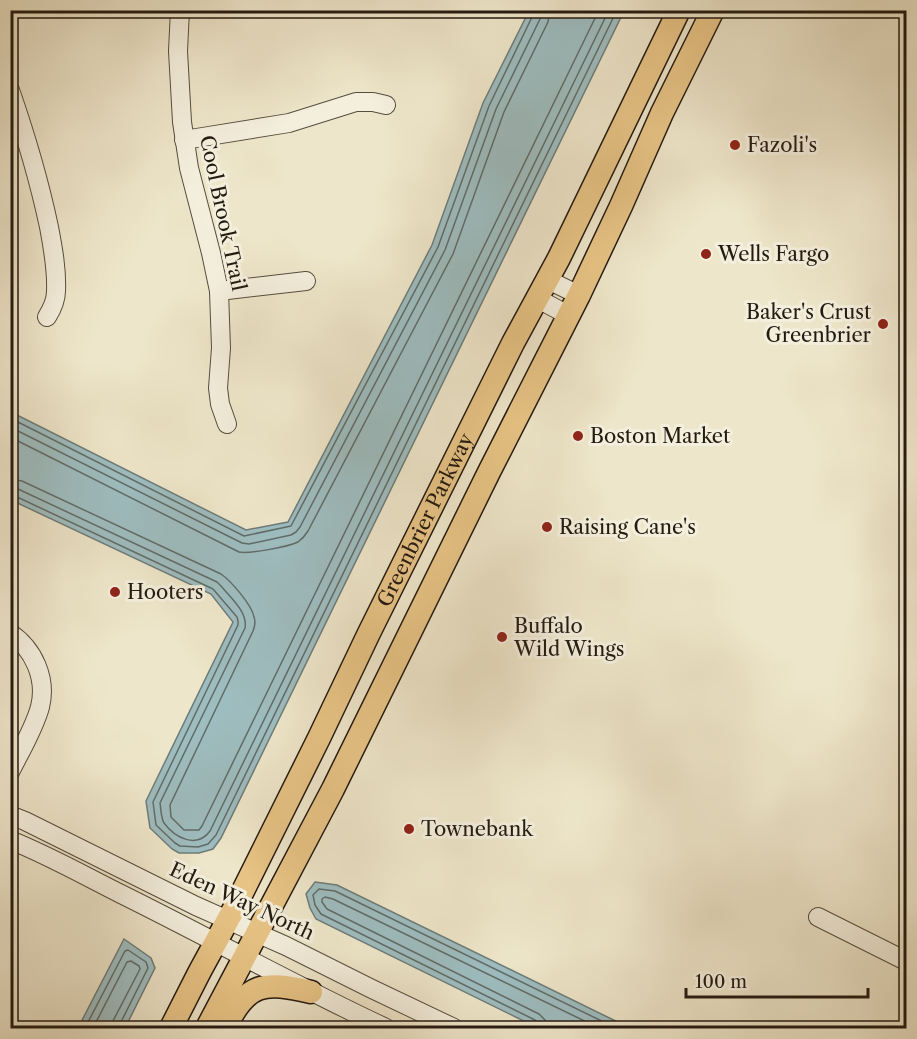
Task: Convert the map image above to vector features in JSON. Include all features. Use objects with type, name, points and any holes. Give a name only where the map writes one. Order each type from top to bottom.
[{"type":"main road","name":"Greenbrier Parkway","points":[[171,1029],[319,738],[513,343],[543,290],[679,10]]},
{"type":"main road","name":"Greenbrier Parkway","points":[[207,1029],[333,789],[574,305],[712,10]]},
{"type":"main road","points":[[225,1029],[242,999],[254,991],[272,986],[283,986],[311,992]]},
{"type":"street","name":"Cool Brook Trail","points":[[180,10],[178,77],[184,140],[219,291],[221,348],[218,388],[220,404],[227,424]]},
{"type":"street","points":[[11,90],[38,179],[51,242],[56,291],[47,317]]},
{"type":"street","points":[[184,140],[289,123],[356,102],[386,105]]},
{"type":"street","points":[[219,291],[306,281]]},
{"type":"street","points":[[543,290],[574,305]]},
{"type":"street","points":[[10,633],[21,641],[33,656],[39,671],[42,696],[36,718],[10,772]]},
{"type":"street","name":"Eden Way North","points":[[10,815],[196,906],[257,932],[454,1029]]},
{"type":"street","points":[[10,840],[386,1029]]},
{"type":"street","points":[[818,917],[906,962]]},
{"type":"water","points":[[529,11],[624,11],[221,838],[213,849],[199,853],[179,853],[150,828],[146,801],[233,622],[211,594],[11,500],[11,412],[246,530],[288,522],[432,245],[483,103]]},
{"type":"water","points":[[315,882],[337,885],[630,1028],[538,1028],[316,919],[306,894]]},
{"type":"water","points":[[124,939],[151,958],[155,968],[125,1028],[78,1028]]},
{"type":"place","name":"Fazoli's","points":[[735,145]]},
{"type":"place","name":"Wells Fargo","points":[[706,254]]},
{"type":"place","name":"Baker's Crust Greenbrier","points":[[883,324]]},
{"type":"place","name":"Boston Market","points":[[578,436]]},
{"type":"place","name":"Raising Cane's","points":[[547,527]]},
{"type":"place","name":"Hooters","points":[[115,592]]},
{"type":"place","name":"Buffalo Wild Wings","points":[[502,637]]},
{"type":"place","name":"Townebank","points":[[409,829]]}]
